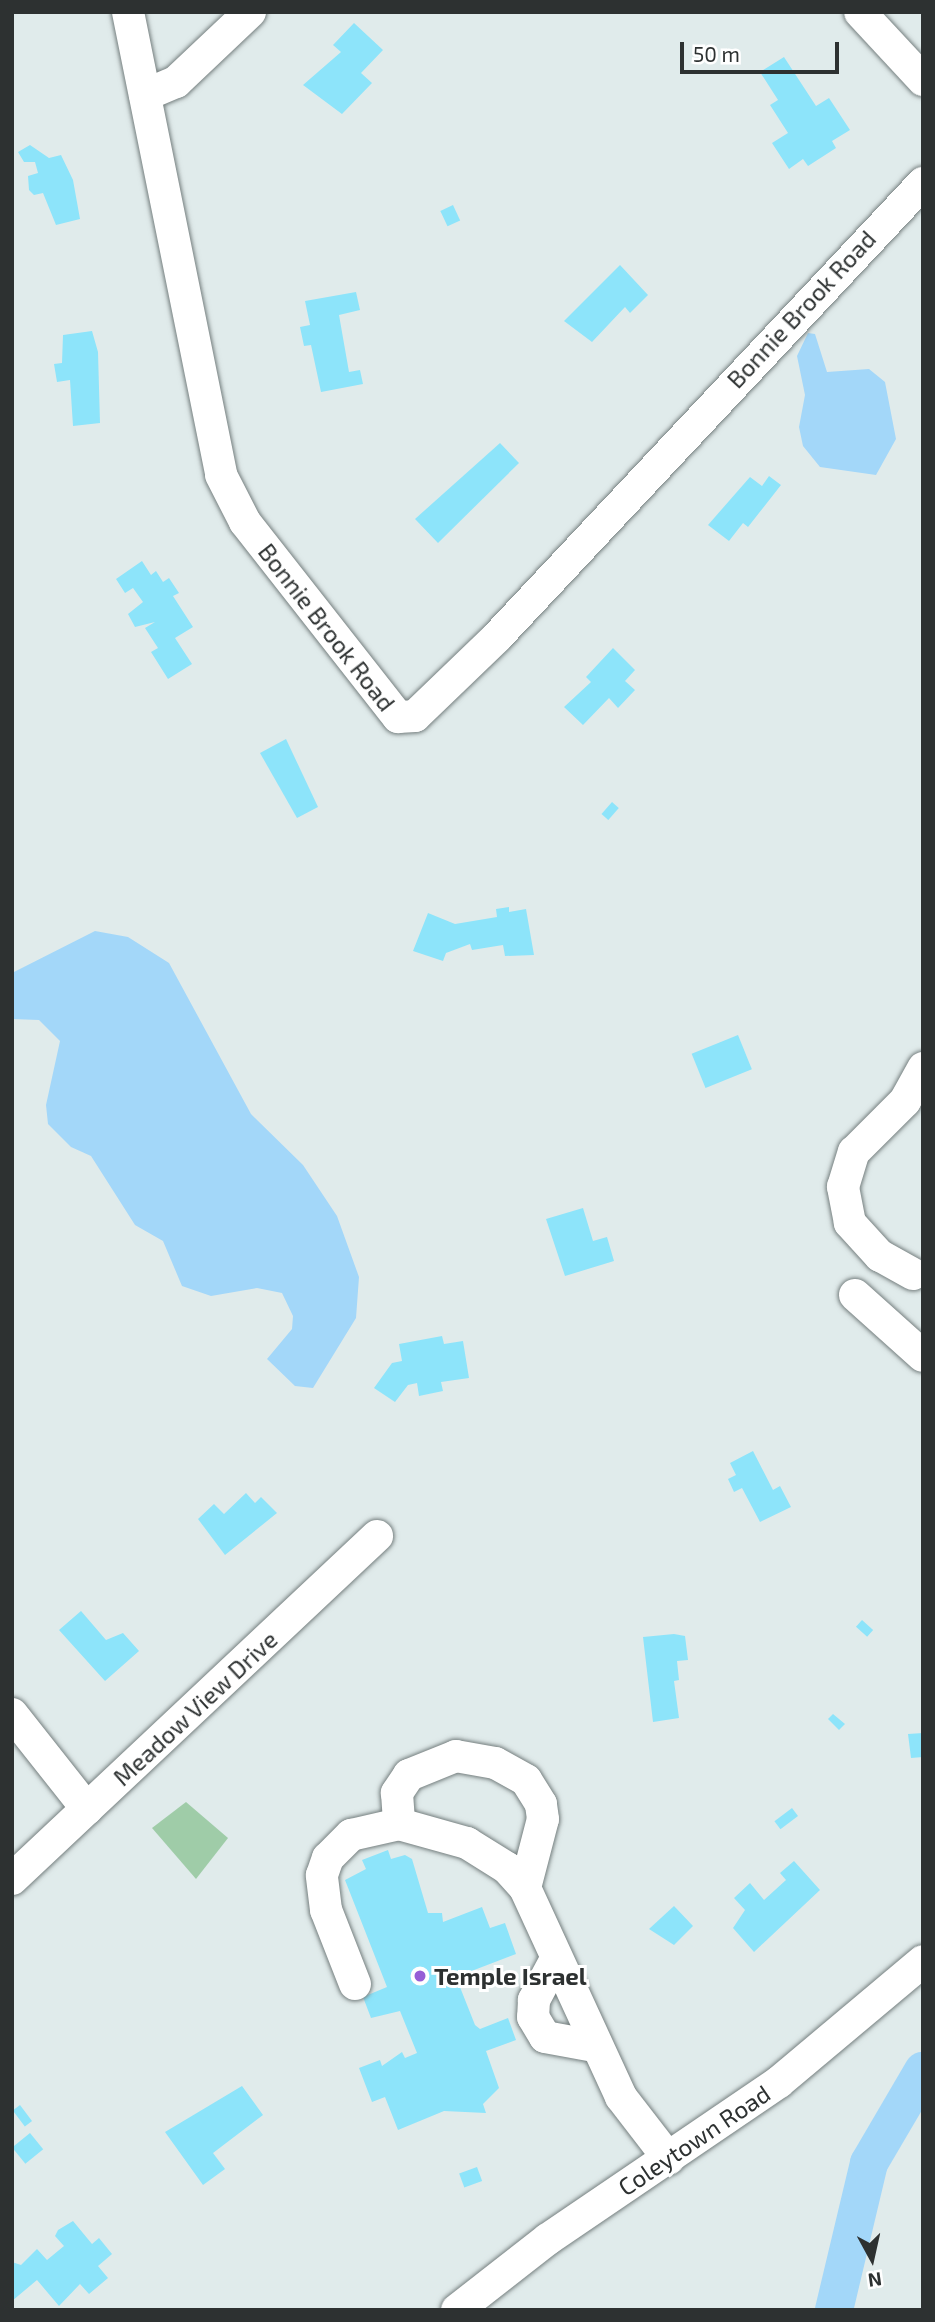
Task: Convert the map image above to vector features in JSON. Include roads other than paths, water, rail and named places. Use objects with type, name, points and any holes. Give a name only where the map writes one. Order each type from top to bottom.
[{"type":"street","name":"Bonnie Brook Road","points":[[128,12],[226,488],[245,522],[322,625],[381,699],[407,719],[497,637],[923,183]]},
{"type":"street","points":[[145,95],[176,82],[250,12]]},
{"type":"street","points":[[860,12],[923,80]]},
{"type":"street","points":[[914,1275],[880,1256],[850,1223],[844,1187],[854,1152],[905,1101],[923,1068]]},
{"type":"street","points":[[855,1295],[923,1356]]},
{"type":"street","name":"Meadow View Drive","points":[[12,1879],[377,1536]]},
{"type":"street","points":[[12,1714],[87,1809]]},
{"type":"street","points":[[399,1824],[397,1793],[424,1764],[456,1756],[510,1768],[526,1780],[541,1804],[542,1832],[528,1861],[525,1888]]},
{"type":"street","points":[[355,1984],[326,1910],[322,1875],[328,1858],[351,1835],[399,1824],[467,1843],[506,1868],[525,1888],[594,2046],[621,2097],[669,2159]]},
{"type":"street","points":[[556,1959],[534,2000],[533,2017],[545,2037],[594,2046]]},
{"type":"street","name":"Coleytown Road","points":[[457,2310],[538,2246],[779,2082],[923,1961]]},
{"type":"water","points":[[808,333],[815,334],[827,372],[869,369],[885,382],[896,439],[876,475],[820,467],[803,446],[799,427],[805,395],[797,356]]},
{"type":"water","points":[[95,931],[128,937],[169,963],[251,1114],[303,1165],[337,1216],[359,1277],[356,1318],[313,1388],[295,1386],[267,1359],[292,1329],[293,1316],[282,1293],[257,1288],[211,1296],[182,1286],[163,1241],[135,1225],[91,1156],[71,1147],[48,1124],[46,1105],[60,1041],[39,1020],[12,1019],[12,973]]},
{"type":"waterway","points":[[834,2310],[869,2163],[923,2071]]},
{"type":"place","name":"Temple Israel","points":[[420,1976]]}]
